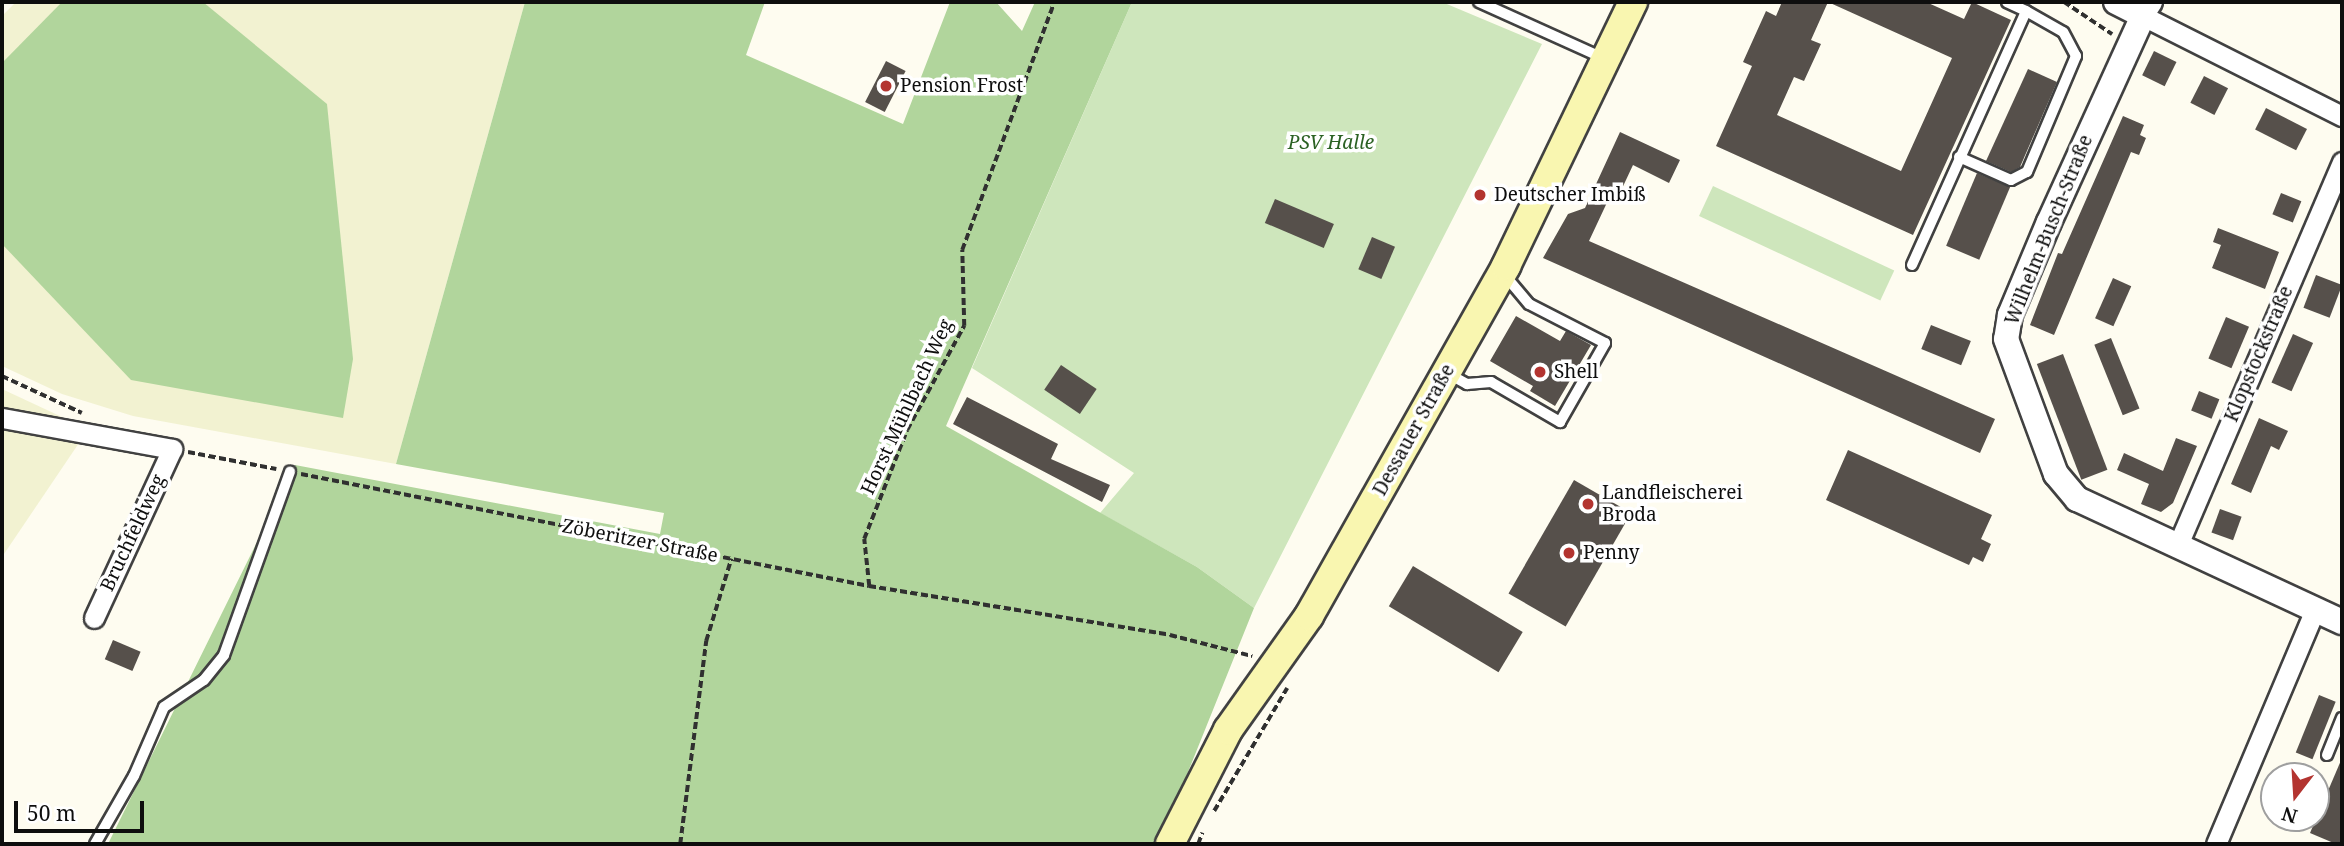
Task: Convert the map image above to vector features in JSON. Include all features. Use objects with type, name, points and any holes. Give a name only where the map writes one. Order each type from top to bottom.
[{"type":"main road","name":"Dessauer Straße","points":[[1170,844],[1228,730],[1310,616],[1502,272],[1633,2]]},
{"type":"street","points":[[2116,2],[2148,9],[2342,116]]},
{"type":"street","name":"Wilhelm-Busch-Straße","points":[[2148,9],[2045,231],[2010,315],[2006,339],[2065,488],[2092,509],[2342,622]]},
{"type":"street","name":"Klopstockstraße","points":[[2177,547],[2342,162]]},
{"type":"street","points":[[2,418],[172,449]]},
{"type":"street","name":"Bruchfeldweg","points":[[94,618],[172,449]]},
{"type":"street","points":[[2216,844],[2315,610]]},
{"type":"lane","points":[[1479,2],[1607,60]]},
{"type":"lane","points":[[1959,157],[2011,180],[2024,176],[2076,56],[2063,32],[2007,2]]},
{"type":"lane","points":[[1912,265],[2026,10]]},
{"type":"lane","points":[[1446,373],[1467,384],[1491,383],[1560,422],[1605,343],[1529,304],[1502,272]]},
{"type":"lane","points":[[95,844],[134,776],[164,707],[204,680],[220,662],[290,472]]},
{"type":"lane","points":[[2327,755],[2342,718]]},
{"type":"path","name":"Horst Mühlbach Weg","points":[[869,586],[864,538],[907,429],[964,326],[962,250],[1054,2]]},
{"type":"path","points":[[2,376],[94,417]]},
{"type":"path","name":"Zöberitzer Straße","points":[[172,449],[869,586],[1170,635],[1278,662]]},
{"type":"path","points":[[680,844],[704,653],[731,559]]},
{"type":"green space","points":[[16,2],[525,2],[396,464],[133,416],[62,394],[2,366],[2,16]]},
{"type":"green space","points":[[62,2],[203,2],[327,104],[353,359],[343,418],[131,380],[2,244],[2,63]]},
{"type":"green space","points":[[525,2],[765,2],[746,55],[903,124],[950,2],[996,2],[1022,31],[1035,2],[1132,2],[946,426],[1197,567],[1254,608],[1159,844],[108,844],[295,465],[660,534],[664,513],[396,464]]},
{"type":"green space","name":"PSV Halle","points":[[1132,2],[1442,2],[1542,44],[1254,608],[1197,567],[1100,513],[1134,473],[972,368]]},
{"type":"green space","points":[[1713,186],[1894,271],[1880,300],[1699,216]]},
{"type":"green space","points":[[2,389],[77,424],[2,411]]},
{"type":"green space","points":[[2,427],[81,440],[2,557]]},
{"type":"building","points":[[1782,2],[1828,2],[1926,2],[1964,19],[1972,2],[2011,20],[1913,235],[1716,146],[1752,66],[1743,62],[1766,11],[1776,16]],"holes":[[[1828,2],[1952,58],[1901,171],[1777,115],[1794,77],[1804,81],[1821,44],[1811,40]]]},
{"type":"building","points":[[2154,51],[2176,62],[2165,86],[2142,75]]},
{"type":"building","name":"Pension Frost","points":[[886,61],[906,71],[885,112],[865,102]]},
{"type":"building","points":[[2028,69],[2057,82],[2020,167],[2011,172],[1986,161]]},
{"type":"building","points":[[2204,76],[2228,88],[2214,115],[2190,103]]},
{"type":"building","points":[[2266,108],[2307,129],[2296,150],[2255,129]]},
{"type":"building","points":[[2123,116],[2144,125],[2140,135],[2146,138],[2139,155],[2131,152],[2054,335],[2030,325],[2058,253],[2062,254]]},
{"type":"building","points":[[1620,132],[1680,160],[1669,183],[1633,165],[1618,197],[1611,194],[1589,241],[1995,419],[1980,453],[1543,258],[1568,214],[1585,208]]},
{"type":"building","points":[[1977,173],[2010,187],[1979,260],[1946,246]]},
{"type":"building","points":[[2281,193],[2301,201],[2293,223],[2272,214]]},
{"type":"building","points":[[1275,199],[1334,224],[1324,248],[1265,223]]},
{"type":"building","points":[[2218,228],[2279,252],[2265,289],[2212,268],[2221,245],[2213,242]]},
{"type":"building","points":[[1372,237],[1395,247],[1381,279],[1358,269]]},
{"type":"building","points":[[2316,275],[2342,285],[2330,318],[2303,308]]},
{"type":"building","points":[[2113,278],[2131,286],[2113,326],[2095,318]]},
{"type":"building","points":[[1516,316],[1560,341],[1566,331],[1591,345],[1555,406],[1530,391],[1533,386],[1490,361]]},
{"type":"building","points":[[2226,317],[2249,327],[2231,368],[2208,358]]},
{"type":"building","points":[[1931,325],[1971,341],[1961,365],[1921,349]]},
{"type":"building","points":[[2293,334],[2313,343],[2292,391],[2271,382]]},
{"type":"building","points":[[2111,338],[2139,408],[2123,415],[2094,345]]},
{"type":"building","points":[[2063,354],[2107,470],[2081,480],[2037,364]]},
{"type":"building","points":[[1061,365],[1097,389],[1080,414],[1044,390]]},
{"type":"building","points":[[2199,391],[2219,399],[2212,419],[2191,410]]},
{"type":"building","points":[[967,397],[1058,444],[1051,459],[1110,485],[1102,502],[953,424]]},
{"type":"building","points":[[2259,418],[2288,431],[2279,450],[2271,446],[2251,493],[2231,484]]},
{"type":"building","points":[[2176,438],[2197,446],[2173,503],[2161,512],[2141,504],[2149,484],[2117,470],[2124,453],[2163,471]]},
{"type":"building","points":[[1848,450],[1992,515],[1981,539],[1991,544],[1983,562],[1973,557],[1969,565],[1826,500]]},
{"type":"building","name":"Penny","points":[[1574,480],[1631,513],[1566,626],[1508,593]]},
{"type":"building","points":[[2220,509],[2242,517],[2233,540],[2211,532]]},
{"type":"building","points":[[1413,566],[1523,632],[1499,672],[1389,606]]},
{"type":"building","points":[[113,640],[141,652],[132,671],[105,659]]},
{"type":"building","points":[[2319,695],[2336,702],[2312,759],[2296,752]]},
{"type":"building","points":[[2342,758],[2342,844],[2310,833],[2330,832],[2330,786]]},
{"type":"place","name":"Pension Frost","points":[[886,86]]},
{"type":"place","name":"Deutscher Imbiß","points":[[1480,195]]},
{"type":"place","name":"Shell","points":[[1540,372]]},
{"type":"place","name":"Landfleischerei Broda","points":[[1588,504]]},
{"type":"place","name":"Penny","points":[[1569,553]]}]
